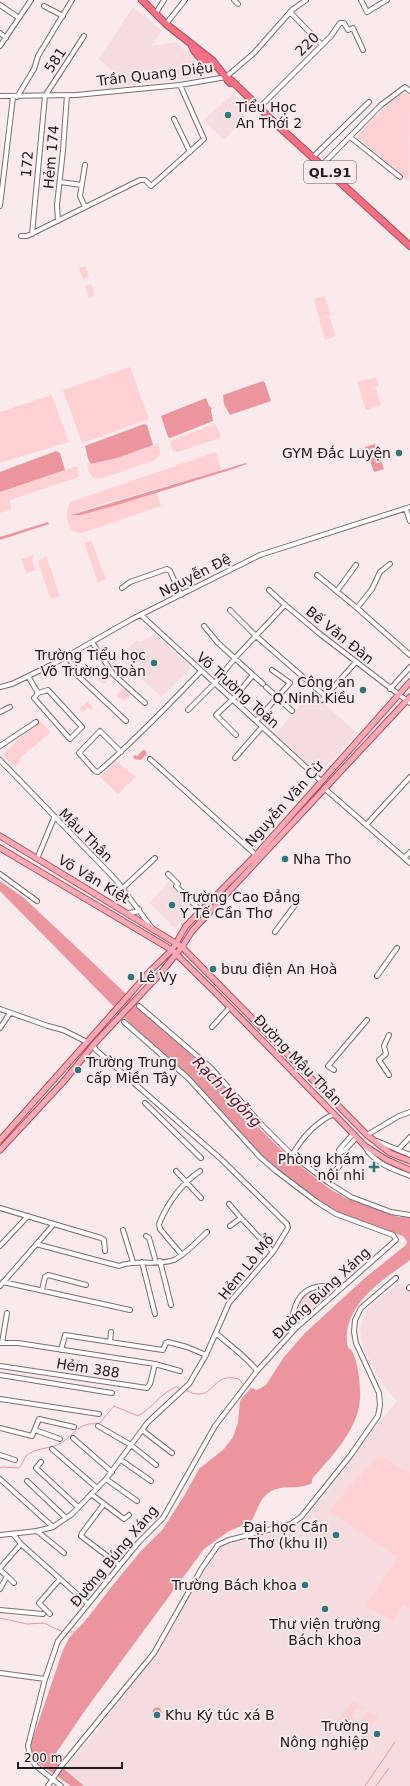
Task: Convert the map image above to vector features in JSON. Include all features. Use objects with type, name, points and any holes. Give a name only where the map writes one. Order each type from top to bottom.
[{"type":"highway","name":"QL.91","points":[[142,0],[166,24],[192,46],[194,52],[209,65],[215,66],[229,82],[249,98],[410,246]]},
{"type":"main road","name":"Nguyễn Văn Cừ","points":[[172,950],[175,942],[201,911],[256,855],[321,780],[410,682]]},
{"type":"main road","name":"Nguyễn Văn Cừ","points":[[0,1150],[64,1081],[94,1044],[159,975],[177,954],[192,931],[409,700]]},
{"type":"main road","points":[[321,780],[326,787]]},
{"type":"main road","name":"Võ Văn Kiệt","points":[[0,836],[175,942]]},
{"type":"main road","name":"Võ Văn Kiệt","points":[[0,848],[177,954]]},
{"type":"main road","name":"Đường Mậu Thân","points":[[175,942],[182,947],[369,1137],[390,1153],[410,1161]]},
{"type":"main road","points":[[0,1140],[152,969],[172,950]]},
{"type":"main road","name":"Đường Mậu Thân","points":[[177,954],[365,1146],[387,1160],[410,1170]]},
{"type":"main road","points":[[248,1026],[253,1020]]},
{"type":"main road","points":[[5,1134],[11,1139]]},
{"type":"street","points":[[0,46],[31,0]]},
{"type":"street","points":[[0,206],[15,97],[34,69],[38,56],[72,0]]},
{"type":"street","points":[[156,14],[164,0]]},
{"type":"street","points":[[166,24],[184,0]]},
{"type":"street","points":[[234,0],[238,4]]},
{"type":"street","name":"Trần Quang Diệu","points":[[0,96],[15,97],[67,95],[180,85],[227,78],[254,53],[290,12],[306,0]]},
{"type":"street","points":[[361,0],[367,12],[387,0]]},
{"type":"street","points":[[0,5],[19,18]]},
{"type":"street","points":[[44,6],[62,16]]},
{"type":"street","points":[[290,12],[321,44]]},
{"type":"street","name":"220","points":[[259,108],[321,44],[331,36],[339,24],[343,23],[348,30],[353,28],[362,50]]},
{"type":"street","points":[[0,33],[6,38]]},
{"type":"street","name":"581","points":[[45,96],[84,36]]},
{"type":"street","points":[[322,165],[381,105],[410,82]]},
{"type":"street","points":[[21,236],[32,234],[140,180],[145,180],[151,186],[204,139],[180,85]]},
{"type":"street","points":[[405,87],[410,91]]},
{"type":"street","name":"Hẻm 174","points":[[58,221],[57,205],[67,95]]},
{"type":"street","name":"172","points":[[32,234],[45,96]]},
{"type":"street","points":[[313,157],[369,102]]},
{"type":"street","points":[[174,119],[190,152]]},
{"type":"street","points":[[350,137],[400,177]]},
{"type":"street","points":[[85,165],[80,196],[85,207]]},
{"type":"street","points":[[60,182],[82,185]]},
{"type":"street","points":[[408,508],[410,521]]},
{"type":"street","name":"Nguyễn Đệ","points":[[0,687],[28,676],[68,656],[141,615],[260,555],[408,508]]},
{"type":"street","points":[[357,608],[372,589],[376,578],[390,564]]},
{"type":"street","points":[[337,591],[356,565]]},
{"type":"street","points":[[122,588],[130,582],[167,569],[170,571],[181,594]]},
{"type":"street","points":[[317,575],[357,608],[410,656]]},
{"type":"street","name":"Bế Văn Đàn","points":[[269,590],[285,605],[390,689],[409,700]]},
{"type":"street","points":[[188,710],[216,683],[235,658],[285,605]]},
{"type":"street","points":[[230,610],[256,636],[324,698],[356,662]]},
{"type":"street","name":"Võ Trường Toản","points":[[141,615],[321,780]]},
{"type":"street","points":[[204,626],[218,643],[292,711]]},
{"type":"street","points":[[92,642],[113,674],[145,703]]},
{"type":"street","points":[[68,656],[75,668],[75,673],[126,721]]},
{"type":"street","points":[[390,689],[410,667]]},
{"type":"street","points":[[256,721],[290,683],[272,670]]},
{"type":"street","points":[[120,752],[100,731],[79,753],[97,773],[120,752],[201,671]]},
{"type":"street","points":[[236,735],[216,715],[233,699],[253,675]]},
{"type":"street","points":[[28,676],[38,693]]},
{"type":"street","points":[[48,690],[82,727],[70,739],[34,698],[38,693],[48,690]]},
{"type":"street","points":[[0,712],[10,707]]},
{"type":"street","points":[[0,746],[36,722]]},
{"type":"street","points":[[235,758],[262,726]]},
{"type":"street","points":[[150,759],[256,855]]},
{"type":"street","name":"Mậu Thân","points":[[0,760],[54,818],[123,888],[152,928]]},
{"type":"street","points":[[366,824],[410,777]]},
{"type":"street","points":[[326,787],[410,863]]},
{"type":"street","points":[[37,858],[54,818]]},
{"type":"street","points":[[404,858],[410,852]]},
{"type":"street","points":[[123,888],[155,858]]},
{"type":"street","points":[[0,874],[37,901]]},
{"type":"street","points":[[168,874],[178,884],[176,886],[201,911]]},
{"type":"street","points":[[275,932],[295,905]]},
{"type":"street","points":[[128,914],[136,912],[139,909]]},
{"type":"street","points":[[377,976],[397,948]]},
{"type":"street","points":[[139,1006],[212,1068],[262,1125],[292,1155],[351,1197],[391,1212],[410,1215]]},
{"type":"street","points":[[212,1028],[230,1008]]},
{"type":"street","points":[[0,1010],[64,1030],[87,1042]]},
{"type":"street","points":[[0,1028],[10,1013]]},
{"type":"street","points":[[334,1070],[328,1066],[367,1020]]},
{"type":"street","name":"Đường Búng Xáng","points":[[61,1786],[36,1766],[29,1752],[30,1735],[45,1679],[60,1639],[119,1565],[163,1518],[215,1426],[257,1371],[292,1332],[396,1240],[395,1236],[336,1214],[317,1202],[276,1171],[260,1157],[188,1078],[124,1022]]},
{"type":"street","points":[[389,1075],[379,1060],[386,1054],[384,1045],[390,1035]]},
{"type":"street","name":"Hẻm Lò Mổ","points":[[91,1494],[112,1472],[151,1418],[190,1384],[206,1355],[229,1303],[273,1252],[285,1236],[288,1228],[287,1224],[220,1159],[96,1050],[94,1044]]},
{"type":"street","points":[[145,1103],[201,1158]]},
{"type":"street","points":[[369,1137],[399,1116],[410,1112]]},
{"type":"street","points":[[292,1155],[300,1142],[309,1132],[334,1114]]},
{"type":"street","points":[[327,1181],[341,1166],[336,1161],[337,1155],[355,1136]]},
{"type":"street","points":[[338,1150],[355,1136]]},
{"type":"street","points":[[369,1137],[410,1154]]},
{"type":"street","points":[[398,1150],[410,1137]]},
{"type":"street","points":[[365,1146],[369,1153],[378,1162],[410,1176]]},
{"type":"street","points":[[176,1171],[201,1198]]},
{"type":"street","points":[[182,1255],[160,1229],[159,1224],[173,1197],[186,1181],[200,1171]]},
{"type":"street","points":[[229,1204],[273,1252]]},
{"type":"street","points":[[0,1208],[101,1238],[104,1240],[105,1251]]},
{"type":"street","points":[[0,1246],[28,1216]]},
{"type":"street","points":[[230,1226],[241,1218]]},
{"type":"street","points":[[2,1284],[54,1224]]},
{"type":"street","points":[[123,1230],[133,1262]]},
{"type":"street","points":[[36,1244],[116,1266],[133,1262],[173,1260],[182,1255],[207,1232]]},
{"type":"street","points":[[146,1236],[150,1238],[172,1305]]},
{"type":"street","points":[[142,1262],[155,1314]]},
{"type":"street","points":[[42,1290],[45,1278],[48,1275],[86,1284]]},
{"type":"street","points":[[48,1786],[62,1765],[154,1653],[202,1568],[218,1545],[229,1540],[291,1524],[302,1517],[350,1456],[378,1416],[380,1405],[379,1393],[356,1343],[354,1332],[355,1320],[361,1308],[396,1278]]},
{"type":"street","points":[[2,1284],[42,1290],[130,1310]]},
{"type":"street","points":[[292,1332],[294,1308],[297,1301],[307,1290],[317,1286],[337,1287],[340,1289]]},
{"type":"street","points":[[1,1343],[7,1313]]},
{"type":"street","points":[[110,1342],[111,1332]]},
{"type":"street","points":[[216,1333],[238,1354],[248,1359],[257,1371]]},
{"type":"street","points":[[61,1350],[65,1335],[163,1350],[167,1342],[187,1347],[206,1355]]},
{"type":"street","name":"Hẻm 388","points":[[1,1343],[18,1343],[155,1364],[180,1371]]},
{"type":"street","name":"Hẻm 388","points":[[0,1366],[147,1388],[150,1384],[155,1364]]},
{"type":"street","points":[[188,1375],[193,1378]]},
{"type":"street","name":"Hẻm 388","points":[[0,1376],[112,1393]]},
{"type":"street","points":[[0,1399],[99,1414]]},
{"type":"street","points":[[0,1428],[32,1436],[39,1419],[74,1427]]},
{"type":"street","points":[[98,1426],[131,1445],[156,1465]]},
{"type":"street","points":[[35,1430],[60,1439]]},
{"type":"street","points":[[142,1430],[172,1453]]},
{"type":"street","points":[[73,1438],[112,1472]]},
{"type":"street","points":[[52,1449],[97,1488]]},
{"type":"street","points":[[0,1456],[15,1460]]},
{"type":"street","points":[[121,1460],[151,1481]]},
{"type":"street","points":[[41,1462],[36,1466],[36,1468],[78,1507]]},
{"type":"street","points":[[0,1479],[53,1527]]},
{"type":"street","points":[[106,1479],[137,1501]]},
{"type":"street","points":[[27,1481],[66,1518]]},
{"type":"street","points":[[0,1530],[2,1535],[37,1531],[53,1527],[66,1518],[91,1494],[124,1519],[129,1515]]},
{"type":"street","points":[[104,1504],[81,1536],[119,1565]]},
{"type":"street","points":[[37,1531],[64,1553]]},
{"type":"street","points":[[13,1534],[21,1544],[88,1604]]},
{"type":"street","points":[[14,1583],[0,1569],[21,1544]]},
{"type":"street","points":[[0,1589],[6,1576]]},
{"type":"street","points":[[38,1613],[39,1603],[60,1579]]},
{"type":"street","points":[[40,1605],[50,1614]]},
{"type":"street","points":[[0,1610],[43,1614]]},
{"type":"street","points":[[0,1673],[45,1679]]},
{"type":"shaded area","points":[[133,7],[162,31],[151,46],[176,42],[205,70],[202,77],[122,86],[122,80],[116,88],[107,89],[107,82],[115,73],[99,59]]},
{"type":"shaded area","points":[[406,93],[410,96],[409,182],[357,137],[375,116],[379,115],[380,112],[399,95]]},
{"type":"shaded area","name":"Tiểu Học An Thới 2","points":[[233,94],[252,109],[224,140],[203,120]]},
{"type":"shaded area","points":[[85,266],[89,277],[83,279],[79,268]]},
{"type":"shaded area","points":[[91,284],[95,295],[89,297],[85,286]]},
{"type":"shaded area","points":[[325,296],[331,315],[319,318],[314,299]]},
{"type":"shaded area","points":[[329,316],[336,336],[325,340],[319,319]]},
{"type":"shaded area","points":[[130,367],[149,419],[82,443],[63,390]]},
{"type":"shaded area","points":[[376,377],[379,386],[367,390],[376,388],[381,405],[366,410],[357,382]]},
{"type":"shaded area","points":[[52,395],[69,442],[0,463],[0,412]]},
{"type":"shaded area","points":[[215,424],[221,435],[220,438],[178,452],[173,451],[170,442],[172,440]]},
{"type":"shaded area","points":[[159,443],[160,454],[155,460],[100,479],[92,477],[89,471],[87,465],[117,458]]},
{"type":"shaded area","points":[[216,452],[222,470],[99,505],[71,515],[81,515],[156,492],[161,506],[82,533],[77,533],[71,529],[66,514],[68,507],[73,501]]},
{"type":"shaded area","points":[[77,466],[79,477],[10,500],[11,509],[0,513],[0,492]]},
{"type":"shaded area","points":[[90,541],[92,542],[106,579],[98,583],[84,543]]},
{"type":"shaded area","points":[[34,555],[32,559],[36,570],[26,573],[21,559]]},
{"type":"shaded area","points":[[46,556],[60,596],[52,599],[50,598],[38,561]]},
{"type":"shaded area","name":"Trường Tiểu học Võ Trường Toàn","points":[[155,634],[191,668],[162,697],[116,657],[138,640],[140,642]]},
{"type":"shaded area","points":[[104,666],[112,676],[104,684],[94,676]]},
{"type":"shaded area","points":[[124,687],[132,694],[124,701],[116,695]]},
{"type":"shaded area","points":[[311,692],[357,733],[318,775],[275,735]]},
{"type":"shaded area","points":[[88,701],[93,708],[91,710],[88,707],[83,712],[79,709]]},
{"type":"shaded area","points":[[39,720],[51,732],[20,758],[21,761],[15,767],[2,755]]},
{"type":"shaded area","points":[[115,760],[136,777],[118,794],[100,777]]},
{"type":"shaded area","name":"Trường Cao Đẳng Y Tế Cần Thơ","points":[[168,882],[195,907],[178,926],[174,927],[150,903]]},
{"type":"shaded area","name":"Đại học Cần Thơ (khu II)","points":[[400,1283],[410,1289],[410,1786],[84,1786],[64,1769],[98,1730],[141,1671],[220,1547],[300,1525],[342,1473],[365,1439],[397,1401],[382,1384],[363,1348],[360,1330],[368,1308]]},
{"type":"shaded area","points":[[316,1289],[335,1289],[294,1325],[296,1311],[301,1299]]},
{"type":"shaded area","points":[[379,1455],[410,1473],[410,1608],[403,1605],[393,1621],[366,1605],[398,1557],[329,1510]]},
{"type":"shaded area","points":[[353,1701],[364,1709],[362,1711],[357,1707],[351,1716],[360,1723],[368,1711],[378,1717],[367,1732],[373,1738],[369,1742],[362,1737],[364,1735],[359,1732],[358,1734],[338,1719]]},
{"type":"water","points":[[263,381],[271,401],[230,415],[224,404],[223,395]]},
{"type":"water","points":[[206,398],[209,406],[212,408],[213,421],[170,438],[168,437],[161,416]]},
{"type":"water","points":[[144,424],[147,425],[153,445],[117,458],[91,464],[88,459],[85,446]]},
{"type":"water","points":[[375,444],[384,469],[374,472],[365,447]]},
{"type":"water","points":[[56,451],[60,453],[65,470],[0,492],[0,472]]},
{"type":"water","points":[[246,463],[247,464],[233,469],[117,505],[81,515],[71,515]]},
{"type":"water","points":[[48,522],[49,524],[0,540],[0,537]]},
{"type":"water","points":[[143,750],[146,751],[147,754],[141,760],[133,757],[135,755],[137,756]]},
{"type":"water","name":"Rạch Ngỗng","points":[[0,881],[24,898],[221,1083],[260,1129],[291,1159],[330,1189],[346,1198],[399,1217],[410,1216],[410,1260],[371,1290],[355,1309],[350,1320],[347,1332],[347,1343],[356,1361],[359,1375],[360,1399],[358,1410],[349,1432],[335,1452],[312,1479],[312,1483],[300,1487],[275,1489],[269,1492],[262,1500],[251,1522],[229,1531],[204,1549],[86,1709],[54,1756],[57,1763],[84,1786],[71,1786],[38,1763],[32,1753],[31,1744],[63,1650],[69,1638],[85,1621],[141,1551],[163,1529],[199,1469],[224,1449],[233,1437],[238,1423],[240,1401],[251,1388],[257,1390],[266,1385],[284,1357],[305,1333],[366,1277],[406,1245],[407,1241],[403,1236],[347,1218],[320,1202],[267,1162],[195,1083],[133,1026],[0,891]]},
{"type":"water","points":[[157,1707],[162,1712],[157,1717],[152,1712]]},
{"type":"waterway","points":[[185,1390],[196,1394],[203,1394],[208,1392],[219,1381],[230,1378],[239,1379],[244,1386]]},
{"type":"waterway","points":[[0,1468],[19,1468],[26,1456],[30,1453],[63,1442],[80,1427],[91,1424],[99,1424],[114,1406],[138,1416],[171,1390],[176,1387],[182,1389]]},
{"type":"waterway","points":[[0,1618],[27,1624],[44,1623],[63,1632]]},
{"type":"waterway","points":[[68,1632],[75,1632]]},
{"type":"waterway","points":[[365,1786],[395,1742]]},
{"type":"waterway","points":[[376,1786],[389,1768]]},
{"type":"place","name":"Tiểu Học An Thới 2","points":[[228,115]]},
{"type":"place","name":"GYM Đắc Luyện","points":[[399,453]]},
{"type":"place","name":"Trường Tiểu học Võ Trường Toàn","points":[[154,663]]},
{"type":"place","name":"Công an Q.Ninh Kiều","points":[[363,690]]},
{"type":"place","name":"Nha Tho","points":[[285,859]]},
{"type":"place","name":"Trường Cao Đẳng Y Tế Cần Thơ","points":[[172,905]]},
{"type":"place","name":"bưu điện An Hoà","points":[[213,969]]},
{"type":"place","name":"Lê Vy","points":[[131,977]]},
{"type":"place","name":"Trường Trung cấp Miền Tây","points":[[78,1070]]},
{"type":"place","name":"Phòng khám nội nhi","points":[[374,1167]]},
{"type":"place","name":"Đại học Cần Thơ (khu II)","points":[[336,1535]]},
{"type":"place","name":"Trường Bách khoa","points":[[305,1585]]},
{"type":"place","name":"Thư viện trường Bách khoa","points":[[325,1609]]},
{"type":"place","name":"Khu Ký túc xá B","points":[[157,1715]]},
{"type":"place","name":"Trường Nông nghiệp","points":[[377,1734]]}]
